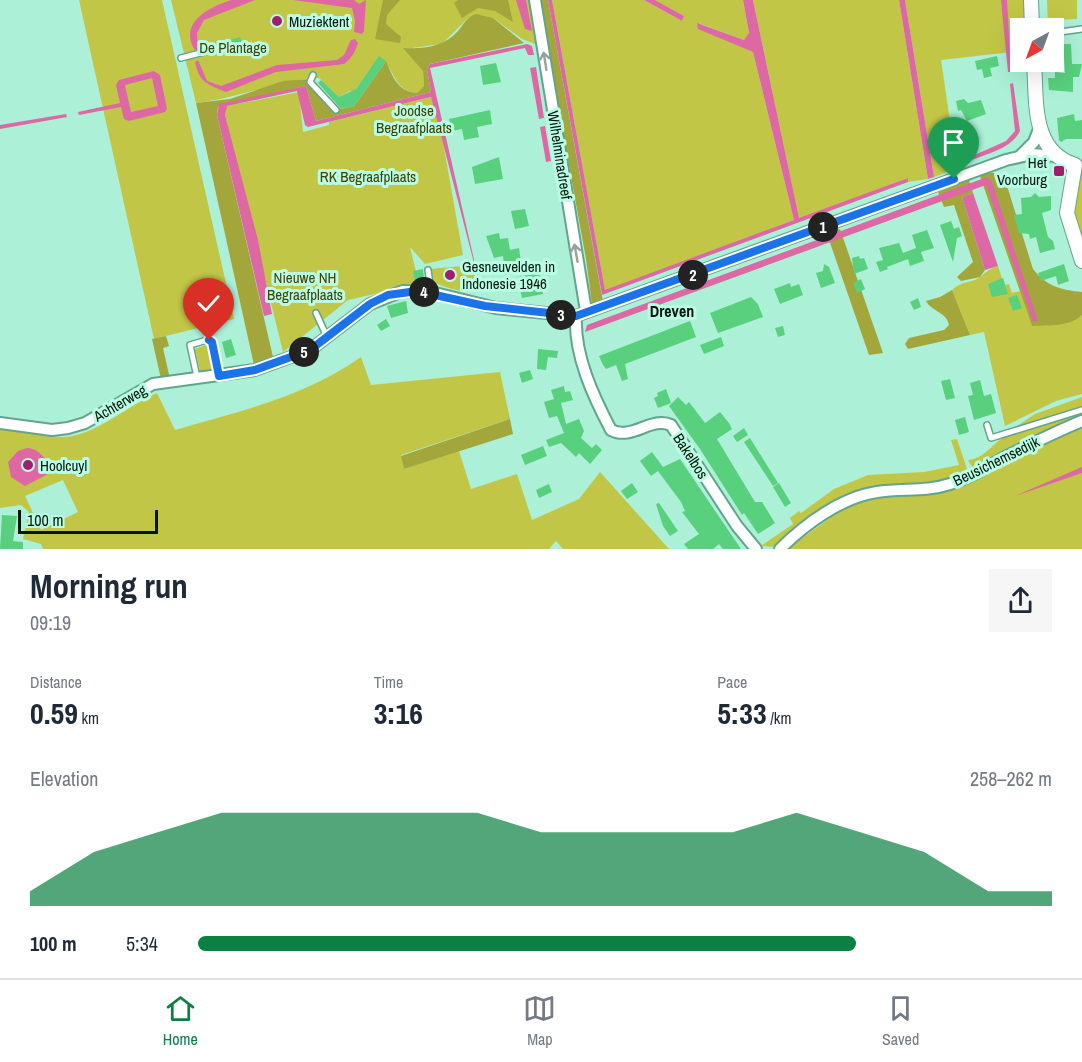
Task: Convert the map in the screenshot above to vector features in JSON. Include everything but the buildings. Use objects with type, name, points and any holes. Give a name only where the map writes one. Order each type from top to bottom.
[{"type":"street","name":"Wilhelminadreef","points":[[535,0],[581,314]]},
{"type":"street","points":[[1031,0],[1032,18]]},
{"type":"street","points":[[1020,156],[1034,142],[1039,129],[1035,72]]},
{"type":"street","points":[[1039,129],[1056,156]]},
{"type":"street","points":[[1020,156],[1032,154],[1056,156],[1078,166],[1067,213],[1082,261]]},
{"type":"street","name":"Achterweg","points":[[0,423],[52,430],[68,428],[85,423],[153,384],[219,376],[274,364],[310,350],[379,298],[403,291],[431,292],[485,306],[581,314],[600,310],[1020,156]]},
{"type":"street","name":"Bakelbos","points":[[581,314],[575,332],[597,403],[611,430],[627,434],[659,423],[671,425],[737,526],[756,549]]},
{"type":"street","name":"Beusichemsedijk","points":[[780,549],[815,521],[847,501],[879,491],[929,489],[948,485],[968,478],[1049,435],[1082,421]]},
{"type":"lane","points":[[1064,31],[1082,29]]},
{"type":"lane","points":[[181,58],[231,45]]},
{"type":"lane","points":[[313,75],[310,82],[313,89],[336,110]]},
{"type":"lane","points":[[428,270],[431,292]]},
{"type":"lane","points":[[316,313],[327,337]]},
{"type":"lane","points":[[197,377],[190,345],[209,340],[212,342],[219,376]]},
{"type":"lane","points":[[987,425],[991,438],[1082,410]]},
{"type":"green space","points":[[79,0],[162,0],[234,319],[154,339]]},
{"type":"green space","name":"De Plantage","points":[[171,0],[531,0],[540,46],[522,39],[493,18],[468,18],[442,44],[404,49],[420,64],[423,71],[424,86],[417,93],[403,88],[379,57],[353,93],[350,91],[339,97],[319,78],[287,82],[196,103]]},
{"type":"green space","points":[[552,0],[644,0],[682,21],[684,16],[655,0],[743,0],[749,34],[744,40],[698,23],[753,52],[794,220],[605,291]]},
{"type":"green space","points":[[753,0],[899,0],[928,179],[908,182],[908,178],[799,219]]},
{"type":"green space","points":[[905,0],[1025,0],[1026,18],[1010,18],[1010,52],[941,60],[957,168],[934,177]]},
{"type":"green space","points":[[1047,0],[1077,0],[1077,19],[1048,18]]},
{"type":"green space","points":[[299,92],[303,132],[329,125],[329,122],[431,97],[441,131],[463,255],[425,264],[410,247],[419,284],[348,300],[283,352],[225,115],[226,106]]},
{"type":"green space","points":[[1080,172],[1082,172],[1082,252],[1076,232],[1074,212],[1075,192]]},
{"type":"green space","points":[[472,265],[479,289],[462,291],[434,282],[431,269]]},
{"type":"green space","points":[[998,266],[1004,285],[1009,284],[1012,293],[1020,291],[1032,325],[1066,323],[1082,315],[1082,394],[1056,401],[1005,426],[984,332],[970,335],[952,290]]},
{"type":"green space","points":[[206,345],[214,370],[201,374],[195,349]]},
{"type":"green space","points":[[361,357],[371,385],[500,372],[510,419],[401,455],[404,469],[459,451],[471,489],[517,474],[532,520],[579,499],[600,472],[669,549],[563,549],[556,541],[549,549],[43,549],[41,544],[23,539],[29,512],[21,505],[0,508],[0,430],[8,429],[57,437],[77,435],[101,425],[157,393],[175,430],[294,393],[339,371]],"holes":[[[63,480],[78,512],[41,530],[25,496]]]},
{"type":"green space","points":[[1082,397],[1082,408],[1014,428],[1035,414]]},
{"type":"green space","points":[[1082,413],[1082,417],[978,468],[972,467],[968,460],[985,453],[1008,435],[1035,425]]},
{"type":"green space","points":[[1082,424],[1082,549],[787,549],[851,503],[868,497],[934,493],[962,486],[1034,446]]},
{"type":"green space","points":[[957,439],[967,469],[964,475],[945,482],[859,492],[776,547],[761,546],[793,524],[790,518],[799,511],[801,513],[834,489],[868,475],[924,472],[959,465],[951,440]]},
{"type":"shaded area","points":[[231,0],[255,0],[204,20],[197,33],[198,51],[194,49],[190,31],[194,23],[206,11]]},
{"type":"shaded area","points":[[293,0],[354,0],[359,4],[366,0],[364,31],[362,34],[354,32],[355,21],[352,8]]},
{"type":"shaded area","points":[[383,0],[400,0],[387,15],[386,24],[401,37],[400,43],[375,39]]},
{"type":"shaded area","points":[[458,0],[508,0],[513,22],[495,11],[478,8],[462,18],[454,3]]},
{"type":"shaded area","points":[[516,0],[526,0],[532,31],[525,29]]},
{"type":"shaded area","points":[[539,0],[548,0],[603,302],[592,304],[586,259]]},
{"type":"shaded area","points":[[548,0],[552,0],[605,290],[794,220],[753,52],[698,29],[697,23],[744,40],[749,33],[743,0],[753,0],[799,218],[908,178],[908,182],[602,295]]},
{"type":"shaded area","points":[[644,0],[655,0],[684,16],[682,21]]},
{"type":"shaded area","points":[[899,0],[905,0],[934,177],[928,179]]},
{"type":"shaded area","points":[[1001,0],[1007,0],[1010,54],[1010,72],[1008,72]]},
{"type":"shaded area","points":[[476,14],[493,18],[524,43],[430,64],[427,69],[431,92],[316,121],[306,86],[218,107],[217,115],[273,357],[254,365],[196,103],[230,99],[283,81],[312,79],[315,86],[341,109],[354,106],[386,61],[400,86],[417,93],[424,86],[423,71],[403,48],[440,44]]},
{"type":"shaded area","points":[[355,39],[358,43],[356,49],[344,64],[276,72],[226,92],[205,82],[195,62],[198,60],[207,81],[221,86],[277,65],[337,60],[344,55],[351,40]]},
{"type":"shaded area","points":[[527,44],[532,46],[534,55],[528,55],[525,48],[430,68],[481,290],[431,97],[308,127],[305,125],[297,91],[227,106],[225,115],[258,240],[272,314],[264,316],[217,115],[219,104],[306,86],[316,121],[431,92],[427,69],[430,64]]},
{"type":"shaded area","points":[[536,67],[544,118],[539,119],[530,68]]},
{"type":"shaded area","points":[[154,71],[160,75],[167,109],[165,112],[129,121],[124,119],[121,107],[79,115],[78,112],[120,103],[116,85],[119,80]],"holes":[[[152,78],[158,106],[131,112],[125,85]]]},
{"type":"shaded area","points":[[1013,83],[1020,131],[1004,147],[969,161],[968,158],[1006,141],[1015,131],[1010,84]]},
{"type":"shaded area","points":[[66,114],[67,117],[0,129],[0,125]]},
{"type":"shaded area","points":[[545,126],[551,161],[546,162],[540,127]]},
{"type":"shaded area","points":[[989,173],[1003,173],[1033,269],[1054,286],[1082,292],[1082,315],[1077,319],[1058,325],[1032,326],[980,176]]},
{"type":"shaded area","points":[[987,177],[992,182],[1038,321],[1033,322],[986,185],[585,332],[587,325]]},
{"type":"shaded area","points":[[969,180],[973,193],[962,197],[985,270],[980,277],[961,281],[957,277],[973,262],[954,205],[944,207],[938,192]]},
{"type":"shaded area","points":[[973,193],[998,266],[985,270],[962,197]]},
{"type":"shaded area","points":[[840,229],[883,353],[869,355],[827,234]]},
{"type":"shaded area","points":[[952,290],[970,335],[908,349],[905,344],[909,338],[944,330],[949,325],[945,317],[926,301]]},
{"type":"shaded area","points":[[166,336],[169,346],[163,348],[170,379],[161,379],[152,339]]},
{"type":"shaded area","points":[[510,419],[513,434],[404,469],[401,456]]},
{"type":"shaded area","name":"Hoolcuyl","points":[[27,448],[36,450],[43,456],[50,473],[25,486],[11,477],[8,462],[18,451]]},
{"type":"shaded area","points":[[1082,467],[1082,473],[1015,496]]},
{"type":"place","name":"Muziektent","points":[[277,21]]},
{"type":"place","name":"Het Voorburg","points":[[1059,171]]},
{"type":"place","name":"Gesneuvelden in Indonesie 1946","points":[[450,275]]},
{"type":"place","name":"Hoolcuyl","points":[[28,465]]},
{"type":"district","name":"Dreven","points":[[672,311]]},
{"type":"route","points":[[209,340],[212,342],[219,376],[236,375],[310,350],[379,298],[403,291],[431,292],[485,306],[576,316],[586,311],[600,310],[954,179]]},
{"type":"park label","name":"Joodse Begraafplaats","points":[[414,118]]},
{"type":"park label","name":"RK Begraafplaats","points":[[368,176]]},
{"type":"park label","name":"Nieuwe NH Begraafplaats","points":[[305,286]]}]
